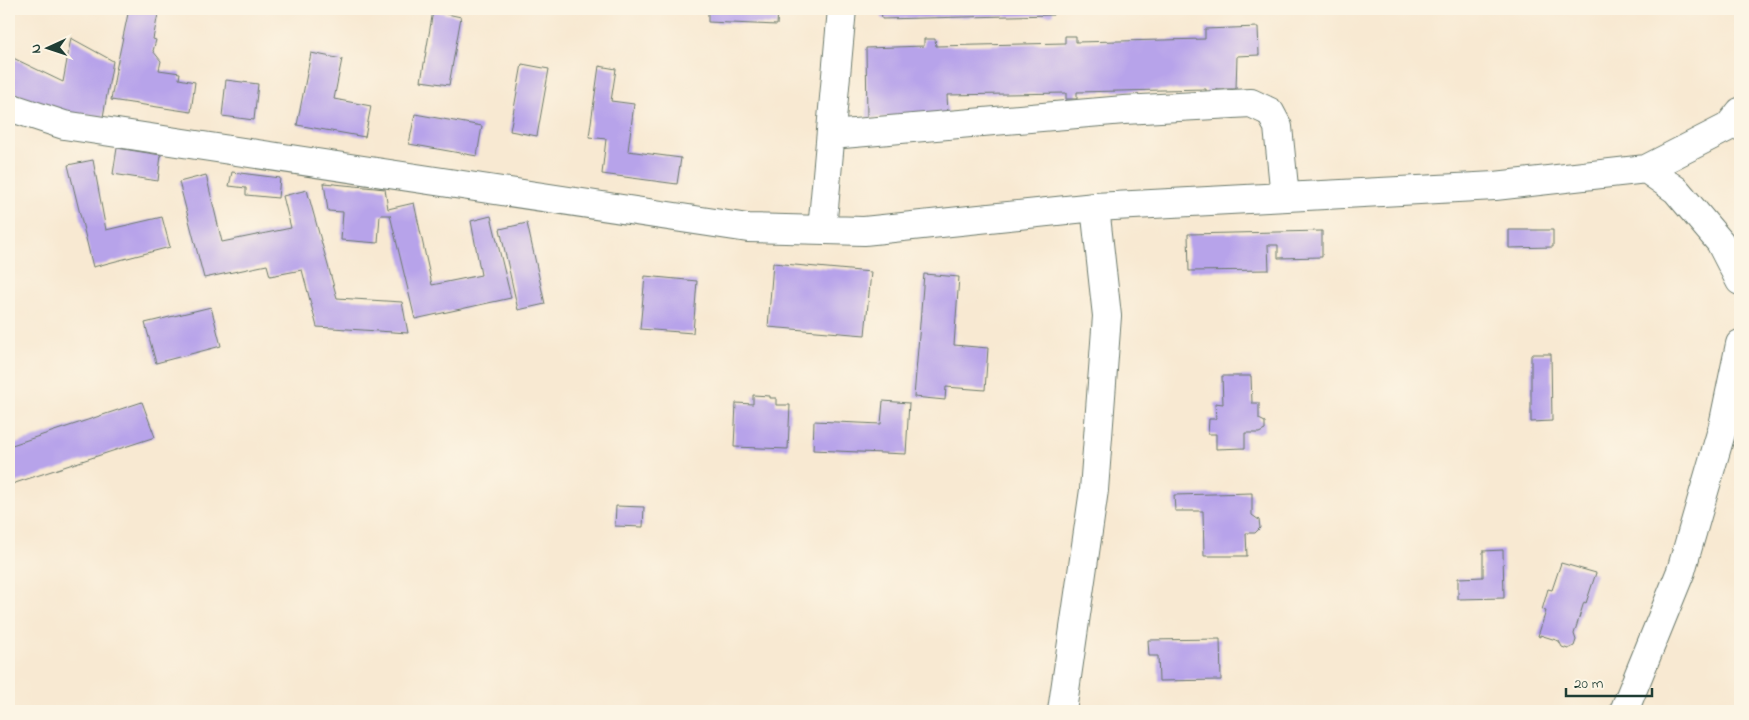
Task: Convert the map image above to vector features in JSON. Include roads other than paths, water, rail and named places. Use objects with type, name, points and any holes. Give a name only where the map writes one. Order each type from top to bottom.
[{"type":"street","points":[[822,230],[842,9]]},
{"type":"street","points":[[831,135],[1124,110],[1251,102],[1270,112],[1278,127],[1285,197]]},
{"type":"street","points":[[9,107],[64,125],[748,228],[864,231],[1094,207],[1495,186],[1646,169],[1728,127],[1740,112]]},
{"type":"street","points":[[1646,169],[1676,190],[1720,242],[1740,281]]},
{"type":"street","points":[[1062,711],[1094,490],[1108,316],[1094,207]]},
{"type":"street","points":[[1624,711],[1681,571],[1723,426],[1740,344]]}]
